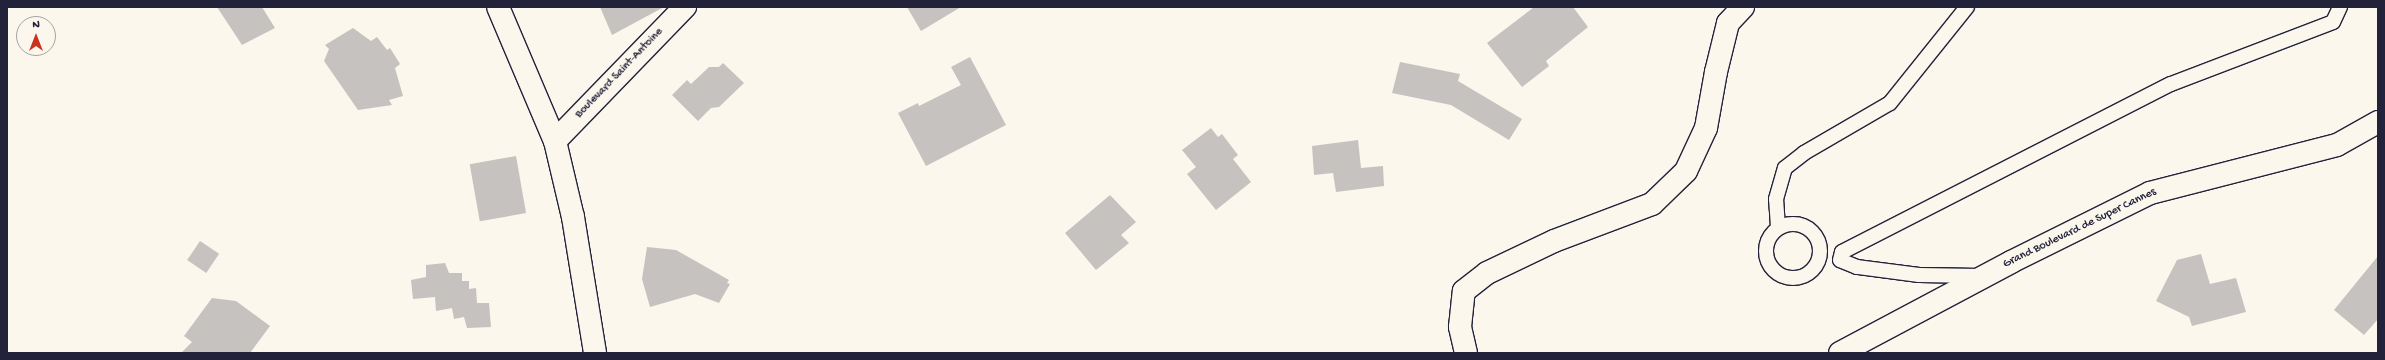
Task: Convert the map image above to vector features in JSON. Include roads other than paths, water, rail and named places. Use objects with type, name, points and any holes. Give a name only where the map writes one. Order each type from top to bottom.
[{"type":"street","points":[[498,7],[555,141],[573,217],[595,353]]},
{"type":"street","name":"Boulevard Saint-Antoine","points":[[555,141],[685,7]]},
{"type":"street","points":[[1466,353],[1460,327],[1464,291],[1486,273],[1554,241],[1652,204],[1686,171],[1706,128],[1716,72],[1728,23],[1743,7]]},
{"type":"street","name":"Grand Boulevard de Super Cannes","points":[[1840,353],[1984,276],[2150,193],[2337,145],[2378,122]]},
{"type":"lane","points":[[1778,227],[1776,199],[1785,168],[1804,153],[1890,103],[1967,7]]},
{"type":"lane","points":[[1840,260],[1842,252],[2171,84],[2333,22],[2340,7]]},
{"type":"lane","points":[[1797,223],[1814,232],[1821,250],[1817,259],[1814,268],[1798,278],[1779,275],[1767,261],[1766,242],[1778,227],[1797,223]]},
{"type":"lane","points":[[1817,259],[1840,260],[1857,267],[1920,275],[1984,276]]}]
